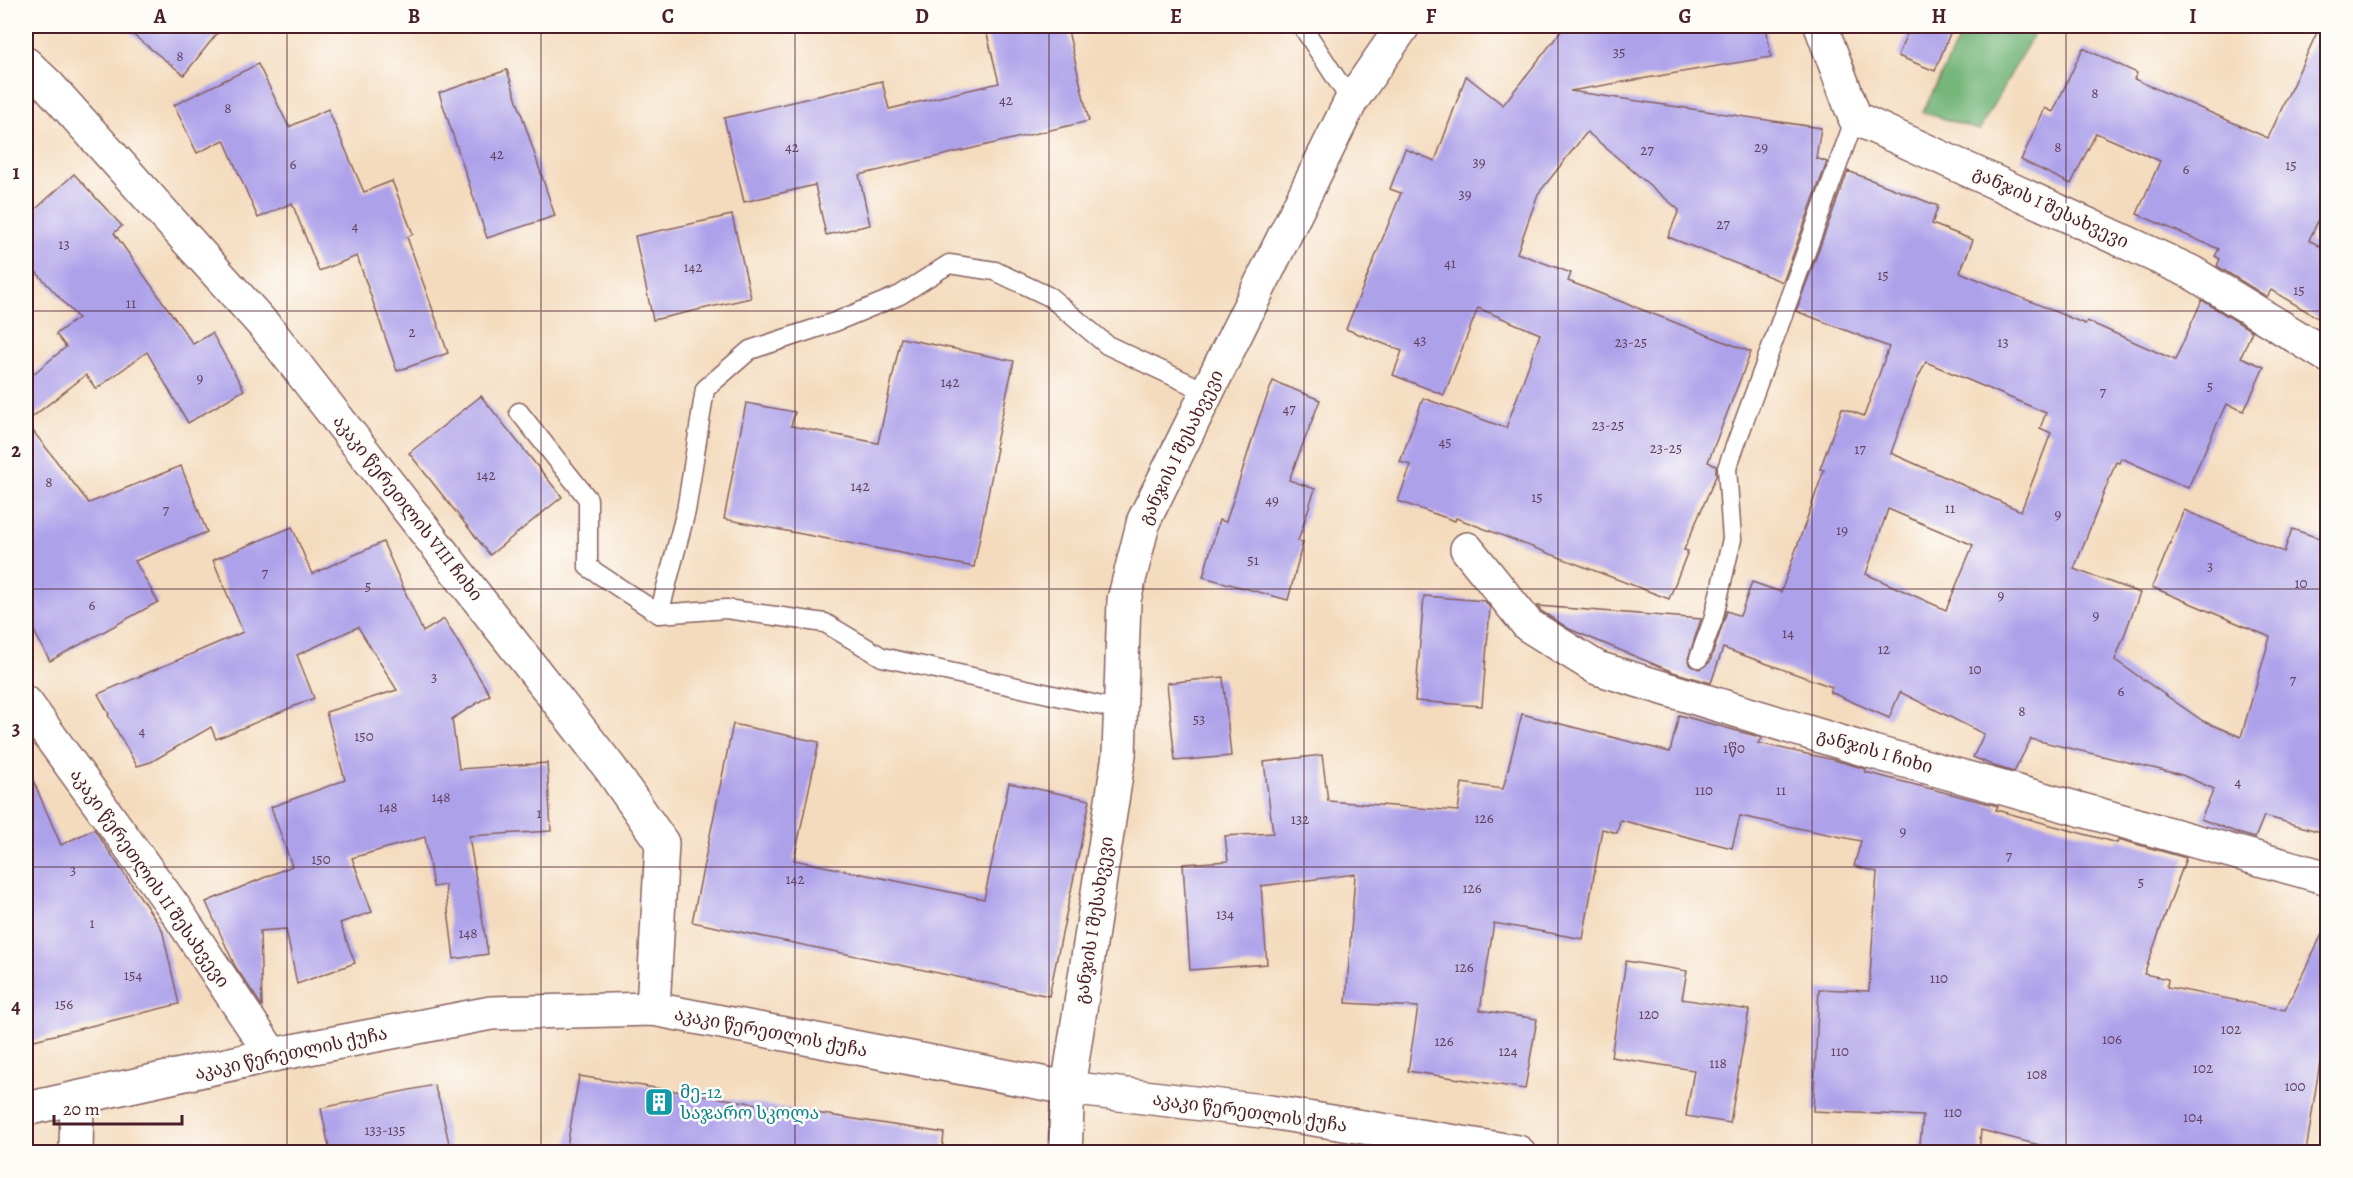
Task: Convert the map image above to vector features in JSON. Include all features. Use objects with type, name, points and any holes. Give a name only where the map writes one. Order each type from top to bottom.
[{"type":"street","name":"განჯის I შესახვევი","points":[[1065,1152],[1068,1088],[1119,755],[1124,600],[1143,520],[1351,101],[1402,26]]},
{"type":"street","points":[[1821,26],[1855,118]]},
{"type":"street","name":"აკაკი წერეთლის VIII ჩიხი","points":[[26,64],[49,86],[270,332],[610,768],[662,843],[653,1009]]},
{"type":"street","name":"განჯის I შესახვევი","points":[[1855,118],[2191,272],[2328,356]]},
{"type":"street","name":"განჯის I ჩიხი","points":[[1467,549],[1528,625],[1597,668],[1885,755],[2328,878]]},
{"type":"street","name":"აკაკი წერეთლის II შესახვევი","points":[[26,703],[174,906],[272,1055]]},
{"type":"street","name":"აკაკი წერეთლის ქუჩა","points":[[26,1109],[77,1100],[272,1055],[491,1013],[653,1009],[1068,1088],[1270,1112],[1518,1152]]},
{"type":"street","points":[[76,1152],[77,1100]]},
{"type":"lane","points":[[1302,26],[1351,101]]},
{"type":"lane","points":[[1699,658],[1713,620],[1732,539],[1727,468],[1855,118]]},
{"type":"lane","points":[[659,614],[686,511],[705,389],[750,350],[835,322],[900,295],[949,264],[995,271],[1050,297],[1107,345],[1207,393]]},
{"type":"lane","points":[[519,412],[588,500],[588,567],[659,614],[726,609],[825,623],[882,657],[1120,710]]},
{"type":"green space","points":[[1965,26],[2038,26],[1979,130],[1923,112]]},
{"type":"building","points":[[122,26],[223,26],[184,75]]},
{"type":"building","points":[[985,26],[1067,26],[1089,121],[859,175],[870,225],[826,235],[815,185],[744,202],[724,118],[882,81],[889,109],[999,83]]},
{"type":"building","points":[[1565,26],[1766,26],[1771,57],[1570,91],[1821,128],[1816,158],[1827,162],[1783,282],[1668,237],[1679,210],[1587,132],[1538,194],[1517,253],[1571,273],[1568,281],[1751,352],[1708,462],[1716,466],[1716,476],[1684,550],[1688,551],[1669,599],[1456,518],[1455,521],[1398,501],[1411,465],[1400,462],[1423,398],[1506,428],[1540,334],[1478,308],[1444,395],[1393,375],[1402,351],[1346,329],[1401,193],[1390,189],[1405,149],[1435,161],[1466,76],[1503,105]]},
{"type":"building","points":[[1910,26],[1953,26],[1935,71],[1898,56]]},
{"type":"building","points":[[2320,26],[2328,26],[2328,200],[2309,240],[2328,251],[2328,324],[2271,290],[2267,297],[2217,266],[2220,259],[2215,256],[2219,249],[2137,214],[2160,161],[2096,133],[2071,184],[2021,160],[2045,108],[2053,112],[2083,48],[2137,73],[2134,79],[2268,138]]},
{"type":"building","points":[[258,64],[289,127],[328,109],[364,192],[392,181],[413,234],[407,237],[448,353],[397,371],[357,256],[319,271],[292,203],[258,218],[224,140],[197,153],[174,105]]},
{"type":"building","points":[[507,70],[555,216],[487,238],[439,93]]},
{"type":"building","points":[[1848,171],[1938,206],[1932,224],[1973,240],[1960,272],[2085,324],[2087,321],[2175,360],[2202,300],[2252,331],[2241,357],[2264,367],[2244,411],[2226,404],[2188,488],[2121,458],[2119,463],[2116,462],[2074,569],[2140,593],[2115,660],[2203,721],[2241,737],[2270,637],[2152,587],[2184,510],[2284,552],[2292,529],[2328,541],[2328,834],[2264,816],[2255,838],[2238,833],[2201,819],[2214,789],[2182,775],[2031,739],[2014,772],[1973,757],[1984,734],[1900,692],[1889,718],[1830,692],[1832,687],[1723,648],[1711,683],[1673,672],[1569,629],[1541,611],[1537,606],[1701,619],[1688,659],[1691,666],[1700,669],[1710,662],[1727,611],[1740,616],[1752,582],[1781,592],[1824,470],[1820,469],[1842,408],[1864,416],[1889,347],[1796,311]],"holes":[[[1926,362],[2046,413],[2040,428],[2051,433],[2021,511],[1891,453],[1917,380]],[[1888,509],[1973,545],[1946,610],[1866,574]]]},
{"type":"building","points":[[74,174],[122,226],[114,233],[193,344],[212,333],[244,390],[188,423],[147,352],[96,389],[86,375],[26,422],[26,380],[66,347],[56,334],[78,318],[26,261],[26,218]]},
{"type":"building","points":[[732,215],[751,298],[653,320],[635,236]]},
{"type":"building","points":[[901,338],[1014,361],[995,447],[997,448],[974,567],[724,519],[746,403],[795,412],[791,426],[878,443]]},
{"type":"building","points":[[1273,381],[1320,400],[1289,480],[1315,489],[1298,541],[1303,542],[1288,600],[1203,577],[1219,520],[1226,522]]},
{"type":"building","points":[[481,396],[562,497],[490,555],[409,453]]},
{"type":"building","points":[[26,422],[89,503],[181,466],[207,532],[135,561],[158,602],[50,661],[26,616]]},
{"type":"building","points":[[292,527],[312,574],[383,542],[423,632],[444,619],[490,695],[452,719],[459,769],[547,763],[551,831],[469,836],[488,954],[454,959],[445,885],[433,887],[425,837],[352,858],[372,912],[340,923],[355,963],[297,984],[286,929],[260,931],[262,1006],[235,966],[206,902],[292,866],[271,807],[345,780],[326,712],[397,690],[358,627],[297,655],[314,698],[216,739],[211,727],[151,762],[137,766],[98,694],[243,632],[213,560]]},
{"type":"building","points":[[1424,596],[1485,601],[1490,608],[1482,706],[1415,701]]},
{"type":"building","points":[[1223,677],[1231,756],[1175,761],[1167,683]]},
{"type":"building","points":[[1522,714],[1670,752],[1679,715],[1763,738],[1758,743],[1834,760],[1866,769],[1865,772],[1998,806],[1996,810],[2117,843],[2118,839],[2186,858],[2144,974],[2168,979],[2167,987],[2285,1010],[2328,922],[2328,1010],[2306,1152],[2114,1152],[2047,1147],[1981,1130],[1979,1152],[1919,1152],[1923,1116],[1813,1111],[1819,989],[1869,991],[1877,872],[1854,866],[1861,841],[1740,816],[1732,848],[1620,820],[1617,833],[1602,829],[1583,939],[1494,923],[1480,1010],[1537,1019],[1525,1089],[1408,1071],[1418,1007],[1346,1003],[1355,874],[1261,886],[1267,964],[1190,970],[1183,864],[1228,861],[1225,836],[1273,833],[1264,762],[1322,755],[1328,801],[1458,811],[1462,783],[1503,789]]},
{"type":"building","points":[[733,724],[819,742],[794,860],[984,899],[1009,783],[1090,800],[1049,996],[692,922]]},
{"type":"building","points":[[26,764],[61,845],[94,829],[162,929],[179,1004],[26,1042]]},
{"type":"building","points":[[1626,961],[1687,971],[1682,999],[1749,1010],[1730,1123],[1686,1116],[1694,1070],[1611,1057]]},
{"type":"building","name":"მე-12 საჯარო სკოლა","points":[[579,1076],[944,1133],[942,1152],[566,1152]]},
{"type":"building","points":[[434,1085],[451,1152],[330,1152],[321,1108]]},
{"type":"place","name":"მე-12 საჯარო სკოლა","points":[[659,1102]]}]
